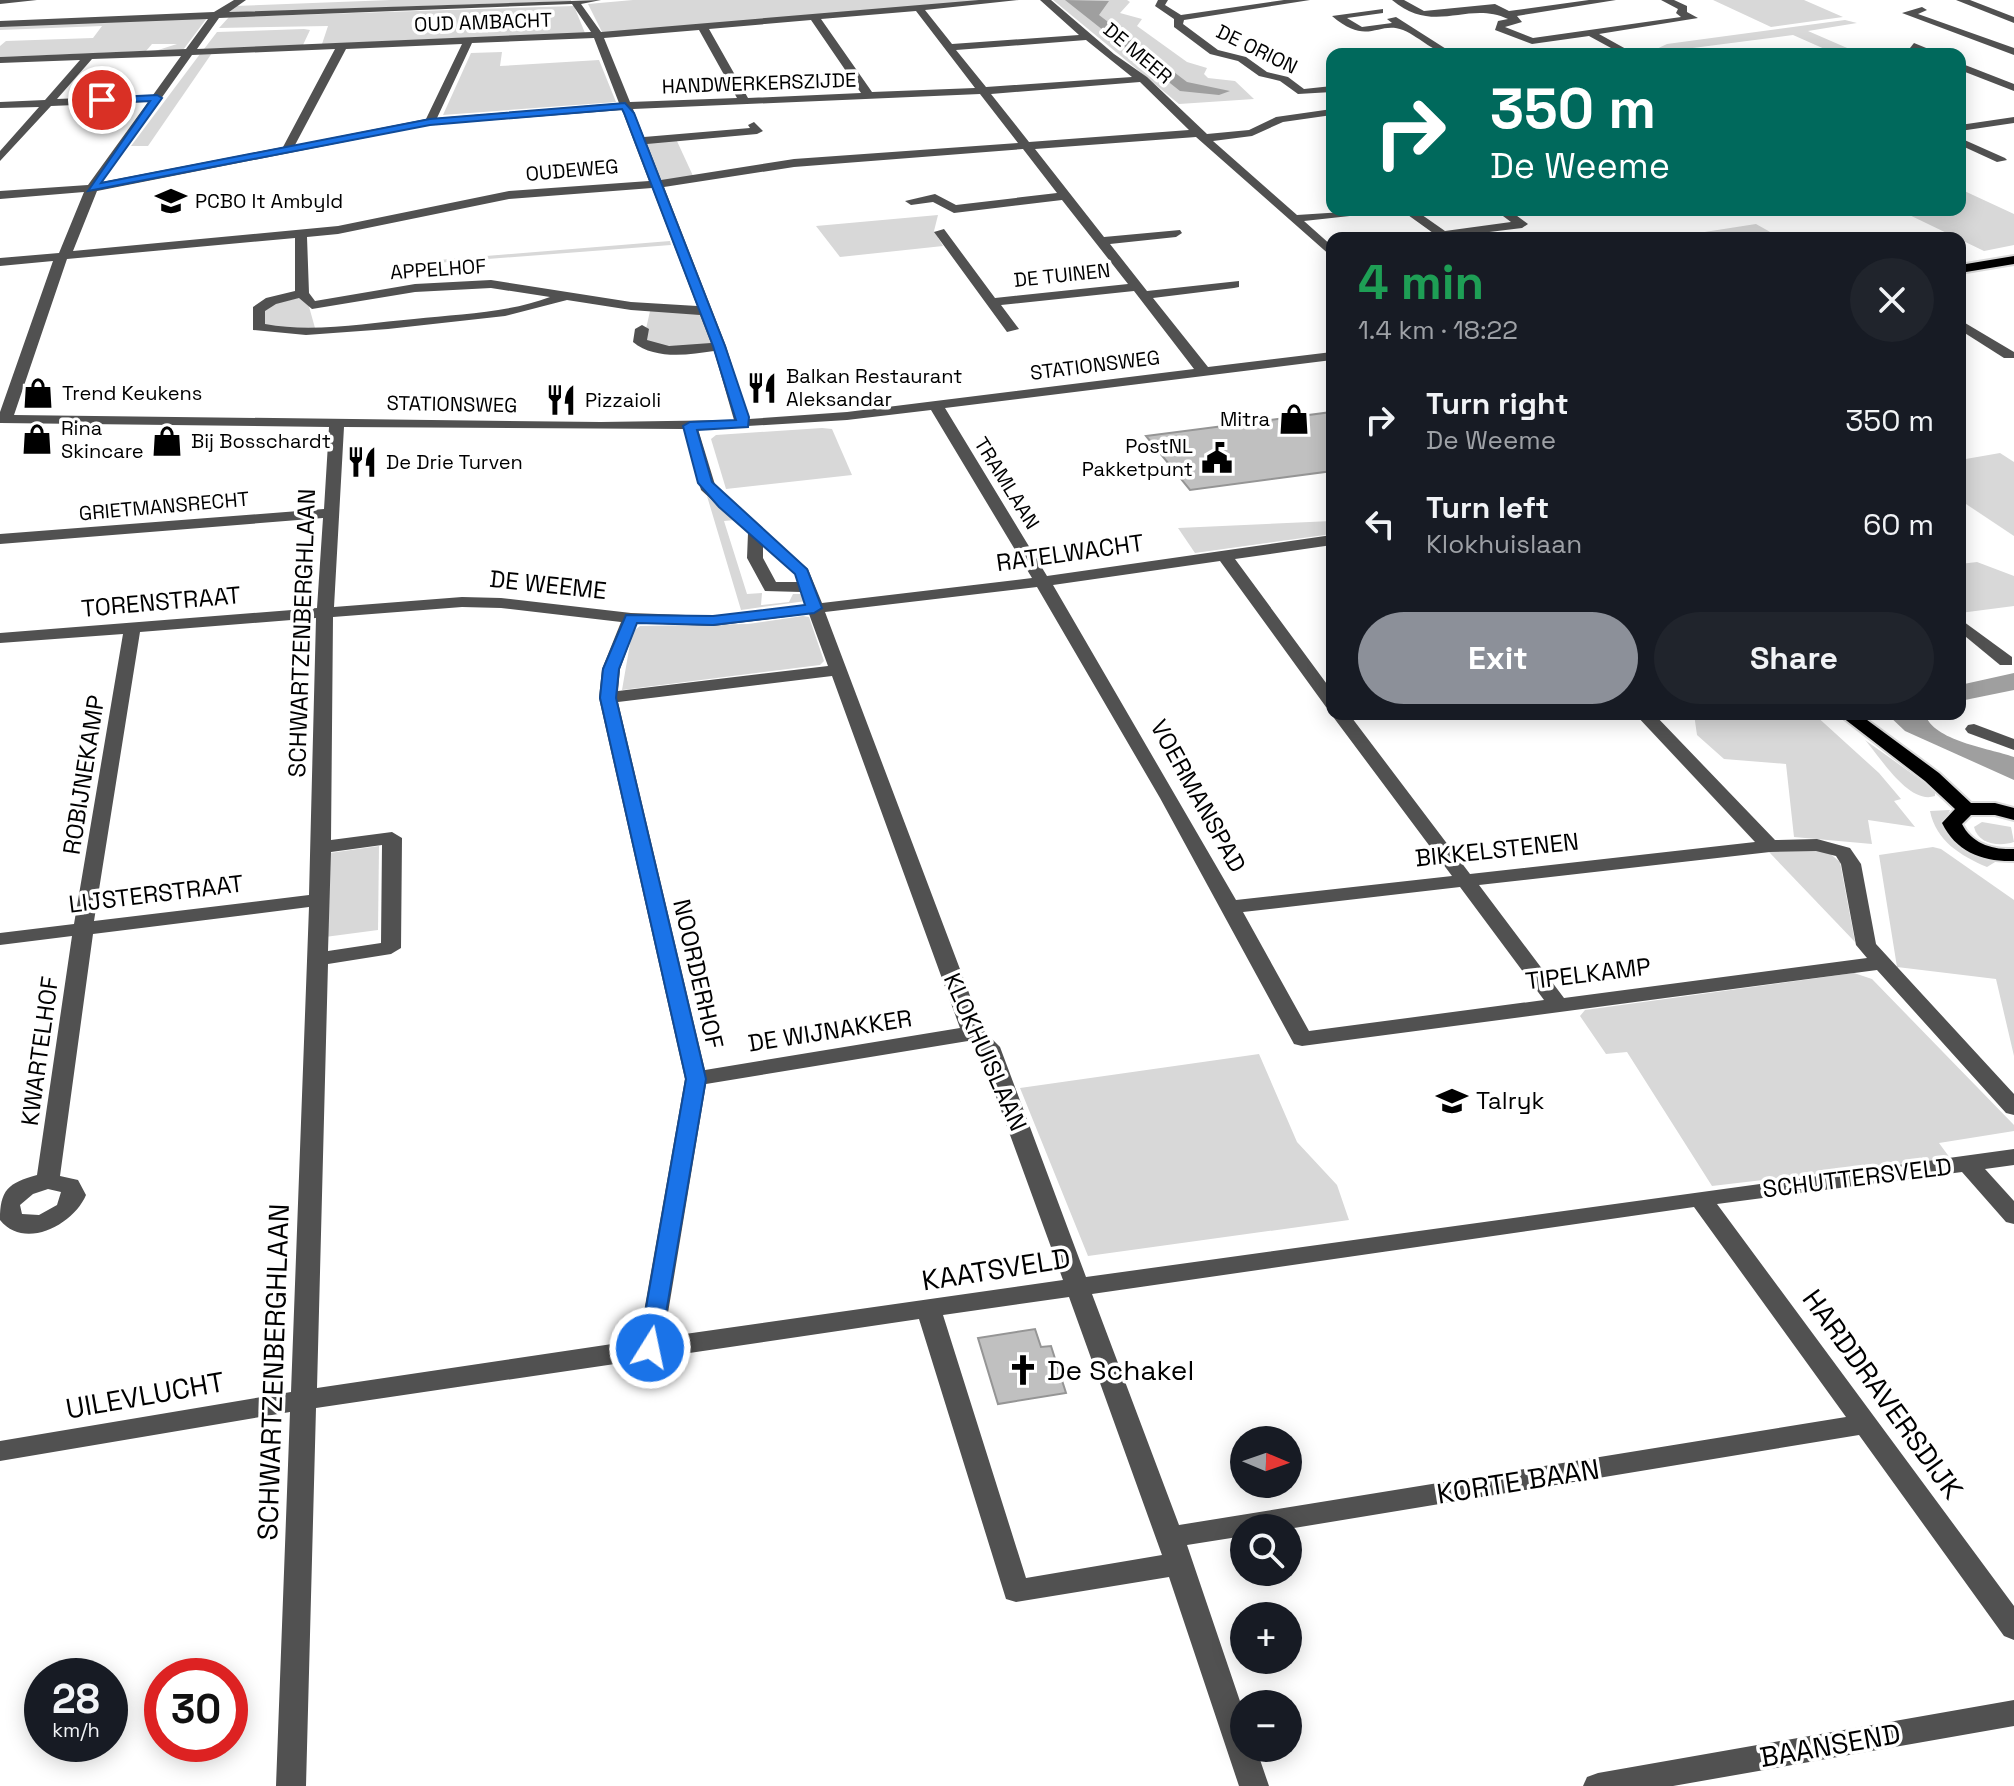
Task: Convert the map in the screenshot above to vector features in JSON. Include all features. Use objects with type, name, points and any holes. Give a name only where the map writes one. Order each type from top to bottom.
[{"type":"main road","points":[[1966,268],[2014,260]]},
{"type":"main road","points":[[1855,720],[1932,777],[1966,809],[1995,809],[2014,814]]},
{"type":"main road","points":[[1966,809],[1952,823],[1963,841],[1986,852],[2014,855]]},
{"type":"street","points":[[0,1],[32,0]]},
{"type":"street","points":[[2,419],[57,264],[92,188],[214,17],[241,0]]},
{"type":"street","points":[[0,24],[596,0]]},
{"type":"street","name":"OUD AMBACHT","points":[[0,60],[598,35],[1014,0]]},
{"type":"street","name":"DE MEER","points":[[1045,0],[1143,79],[1326,248]]},
{"type":"street","name":"DE ORION","points":[[1163,0],[1160,6],[1179,18],[1305,0]]},
{"type":"street","points":[[1361,0],[1440,48]]},
{"type":"street","points":[[1397,0],[1422,14],[1495,7],[1518,20],[1502,23],[1499,28],[1524,40],[1693,18],[1681,13],[1683,8],[1666,0]]},
{"type":"street","points":[[1507,14],[1611,0]]},
{"type":"street","points":[[1961,0],[2014,20]]},
{"type":"street","points":[[574,1],[598,35],[706,311],[743,424]]},
{"type":"street","points":[[919,9],[1204,372]]},
{"type":"street","points":[[1553,9],[1585,25],[1592,33],[1619,48]]},
{"type":"street","points":[[1922,10],[1907,13],[2014,52]]},
{"type":"street","points":[[1379,11],[1337,16],[1360,30],[1403,25]]},
{"type":"street","points":[[814,17],[869,96]]},
{"type":"street","name":"DE ORION","points":[[1179,18],[1178,25],[1214,52],[1242,59],[1263,74],[1284,79],[1302,92],[1326,90]]},
{"type":"street","points":[[2001,28],[2014,26]]},
{"type":"street","points":[[703,27],[744,101]]},
{"type":"street","points":[[1964,35],[1989,31]]},
{"type":"street","points":[[949,47],[1088,37]]},
{"type":"street","points":[[1401,43],[1427,40]]},
{"type":"street","points":[[430,122],[468,41]]},
{"type":"street","points":[[287,150],[342,46]]},
{"type":"street","points":[[1914,46],[1918,48]]},
{"type":"street","points":[[0,158],[89,56]]},
{"type":"street","points":[[1966,68],[2014,88]]},
{"type":"street","name":"HANDWERKERSZIJDE","points":[[0,195],[92,188],[430,122],[625,106],[983,91],[1143,79]]},
{"type":"street","points":[[0,105],[157,98]]},
{"type":"street","points":[[1202,135],[1252,133],[1280,119],[1326,113]]},
{"type":"street","points":[[1966,127],[2014,120]]},
{"type":"street","points":[[640,141],[757,131],[754,125]]},
{"type":"street","name":"OUDEWEG","points":[[0,262],[338,230],[509,195],[656,184],[794,163],[1202,135]]},
{"type":"street","points":[[1966,144],[2001,160]]},
{"type":"street","points":[[911,201],[935,198],[954,209],[1063,196]]},
{"type":"street","points":[[1294,219],[1326,215]]},
{"type":"street","points":[[1416,216],[1439,232]]},
{"type":"street","points":[[1465,232],[1522,224],[1510,216]]},
{"type":"street","name":"DE TUINEN","points":[[940,232],[1012,329]]},
{"type":"street","points":[[1100,241],[1176,233]]},
{"type":"street","points":[[301,234],[302,293],[334,328]]},
{"type":"street","name":"APPELHOF","points":[[312,305],[463,284],[517,286],[631,306],[706,311]]},
{"type":"street","name":"DE TUINEN","points":[[991,302],[1234,284]]},
{"type":"street","name":"APPELHOF","points":[[302,293],[271,301],[258,310],[258,327],[282,333],[514,310],[568,295]]},
{"type":"street","points":[[1966,328],[2009,355]]},
{"type":"street","points":[[642,329],[640,342],[657,350],[676,352],[719,346]]},
{"type":"street","name":"STATIONSWEG","points":[[2,419],[743,424],[936,406],[1326,357]]},
{"type":"street","name":"TRAMLAAN","points":[[936,406],[1045,581]]},
{"type":"street","name":"SCHWARTZENBERGHLAAN","points":[[291,1786],[321,847],[325,612],[337,422]]},
{"type":"street","name":"KLOKHUISLAAN","points":[[690,426],[705,483],[792,561],[811,598],[835,670],[973,1033],[989,1047],[1080,1286],[1170,1537],[1254,1786]]},
{"type":"street","name":"GRIETMANSRECHT","points":[[0,539],[332,513]]},
{"type":"street","points":[[756,531],[755,558],[771,587],[811,598]]},
{"type":"street","name":"RATELWACHT","points":[[811,598],[1045,581],[1326,541]]},
{"type":"street","points":[[1224,555],[1326,695]]},
{"type":"street","name":"VOERMANSPAD","points":[[1045,581],[1231,907],[1302,1039]]},
{"type":"street","name":"DE WEEME","points":[[325,612],[475,602],[631,618],[713,621],[811,598]]},
{"type":"street","name":"TORENSTRAAT","points":[[0,638],[325,612]]},
{"type":"street","name":"NOORDERHOF","points":[[631,618],[611,669],[608,698],[696,1079],[650,1348]]},
{"type":"street","name":"ROBIJNEKAMP","points":[[83,929],[132,628]]},
{"type":"street","points":[[1966,629],[2006,661]]},
{"type":"street","points":[[608,698],[835,670]]},
{"type":"street","points":[[1344,720],[1558,1004]]},
{"type":"street","points":[[1650,720],[1770,846],[1817,845],[1843,852],[1851,864],[1862,933],[1880,963],[2014,1108]]},
{"type":"street","points":[[1974,729],[2014,745]]},
{"type":"street","points":[[317,959],[391,948],[392,838],[321,847]]},
{"type":"street","name":"BIKKELSTENEN","points":[[1231,907],[1770,846]]},
{"type":"street","name":"LIJSTERSTRAAT","points":[[0,939],[318,900]]},
{"type":"street","name":"KWARTELHOF","points":[[48,1181],[83,929]]},
{"type":"street","name":"TIPELKAMP","points":[[1302,1039],[1880,963]]},
{"type":"street","name":"DE WIJNAKKER","points":[[696,1079],[973,1033]]},
{"type":"street","name":"SCHUTTERSVELD","points":[[1700,1198],[2014,1157]]},
{"type":"street","points":[[1969,1165],[2014,1216]]},
{"type":"street","name":"KAATSVELD","points":[[301,1400],[1700,1198]]},
{"type":"street","name":"HARDDRAVERSDIJK","points":[[1700,1198],[2014,1628]]},
{"type":"street","points":[[929,1310],[1016,1591],[1177,1564]]},
{"type":"street","name":"UILEVLUCHT","points":[[0,1451],[301,1400]]},
{"type":"street","name":"KORTE BAAN","points":[[1170,1537],[1866,1424]]},
{"type":"street","name":"BAANSEND","points":[[1598,1786],[2014,1713]]},
{"type":"shaded area","points":[[391,0],[571,1],[221,13],[234,6]]},
{"type":"shaded area","points":[[633,0],[1005,0],[603,34],[588,4]]},
{"type":"shaded area","points":[[1053,0],[1127,0],[1130,2],[1120,13],[1142,19],[1137,26],[1187,62],[1207,68],[1204,74],[1208,78],[1235,81],[1254,99],[1179,104]]},
{"type":"shaded area","points":[[1065,0],[1109,1],[1099,15],[1187,82],[1230,91],[1219,95],[1180,91]]},
{"type":"shaded area","points":[[1713,0],[1804,0],[1843,17],[1771,27]]},
{"type":"shaded area","points":[[574,6],[585,33],[322,44],[328,26],[219,28],[229,17]]},
{"type":"shaded area","points":[[207,18],[183,50],[155,51],[177,44],[152,44],[146,51],[0,57],[0,46],[6,41],[93,38],[102,26],[0,30],[0,25]]},
{"type":"shaded area","points":[[1845,20],[1857,23],[1808,31],[1847,48],[1822,48],[1793,35],[1692,48],[1659,48],[1667,44]]},
{"type":"shaded area","points":[[310,30],[303,45],[204,49],[217,32]]},
{"type":"shaded area","points":[[502,52],[500,66],[599,60],[616,102],[443,115],[471,53]]},
{"type":"shaded area","points":[[212,53],[148,146],[131,146],[200,54]]},
{"type":"shaded area","points":[[676,139],[694,178],[660,182],[646,142]]},
{"type":"shaded area","points":[[1966,192],[2014,214],[2014,245],[1984,251],[1966,242],[1966,232],[1945,232],[1911,216],[1966,216]]},
{"type":"shaded area","points":[[938,215],[934,231],[943,246],[840,257],[816,226]]},
{"type":"shaded area","points":[[1756,224],[1770,232],[1705,232]]},
{"type":"shaded area","points":[[670,241],[671,245],[436,263],[438,260]]},
{"type":"shaded area","points":[[306,296],[315,328],[303,331],[263,325],[264,310],[273,304]]},
{"type":"shaded area","points":[[650,311],[701,312],[714,345],[678,349],[651,343],[644,338]]},
{"type":"shaded area","points":[[832,429],[852,475],[726,489],[711,439],[716,435]]},
{"type":"shaded area","points":[[2000,453],[2014,462],[2014,536],[1966,504],[1966,459]]},
{"type":"shaded area","points":[[707,496],[735,520],[724,521],[747,594],[762,593],[761,605],[789,602],[793,594],[804,594],[806,601],[741,610]]},
{"type":"shaded area","points":[[1326,521],[1326,535],[1195,553],[1178,528]]},
{"type":"shaded area","points":[[1977,562],[2014,576],[2014,606],[1966,612],[1966,563]]},
{"type":"shaded area","points":[[809,617],[824,661],[820,665],[622,690],[632,632],[640,626],[748,624]]},
{"type":"shaded area","points":[[2014,673],[2014,690],[1966,700],[1966,684]]},
{"type":"shaded area","points":[[1695,720],[1821,720],[1879,773],[1901,799],[1894,801],[1915,827],[1868,820],[1872,844],[1794,837],[1786,764],[1724,759],[1697,735]]},
{"type":"shaded area","points":[[1893,720],[1928,720],[1950,737],[2014,757],[2014,780],[1905,731]]},
{"type":"shaded area","points":[[1865,740],[1935,790],[1935,796],[1915,794],[1906,787]]},
{"type":"shaded area","points":[[1950,810],[1944,822],[2000,859],[1987,867],[1951,846],[1938,831],[1930,811]]},
{"type":"shaded area","points":[[1982,822],[2011,827],[2014,842],[1996,844],[1984,841],[1974,827]]},
{"type":"shaded area","points":[[379,846],[378,930],[325,937],[330,853]]},
{"type":"shaded area","points":[[1933,847],[1941,849],[2014,900],[2014,1056],[1996,979],[1897,967],[1879,855]]},
{"type":"shaded area","points":[[1796,849],[1828,852],[1840,862],[1855,942],[1769,852]]},
{"type":"shaded area","points":[[1854,973],[1872,979],[2014,1125],[2014,1131],[1939,1143],[1950,1158],[1712,1186],[1627,1052],[1606,1054],[1580,1016],[1585,1010]]},
{"type":"shaded area","points":[[1259,1054],[1297,1142],[1337,1185],[1349,1220],[1088,1256],[1020,1088]]},
{"type":"building","points":[[1326,413],[1326,472],[1190,490],[1146,436]]},
{"type":"building","name":"De Schakel","points":[[1035,1329],[1041,1347],[1051,1346],[1066,1393],[998,1404],[978,1338]]},
{"type":"place","name":"PCBO It Ambyld","points":[[171,201]]},
{"type":"place","name":"Balkan Restaurant Aleksandar","points":[[762,388]]},
{"type":"place","name":"Trend Keukens","points":[[38,393]]},
{"type":"place","name":"Pizzaioli","points":[[561,400]]},
{"type":"place","name":"Mitra","points":[[1294,419]]},
{"type":"place","name":"Rina Skincare","points":[[37,439]]},
{"type":"place","name":"Bij Bosschardt","points":[[167,441]]},
{"type":"place","name":"PostNL Pakketpunt","points":[[1217,458]]},
{"type":"place","name":"De Drie Turven","points":[[362,462]]},
{"type":"place","name":"Talryk","points":[[1452,1101]]},
{"type":"place","name":"De Schakel","points":[[1023,1370]]},
{"type":"route","points":[[102,100],[157,98],[92,188],[430,122],[625,106],[629,113],[719,346],[742,417],[743,424],[690,426],[691,440],[705,483],[724,504],[802,572],[814,608],[713,621],[631,618],[616,653],[607,687],[696,1079],[650,1348]]}]
